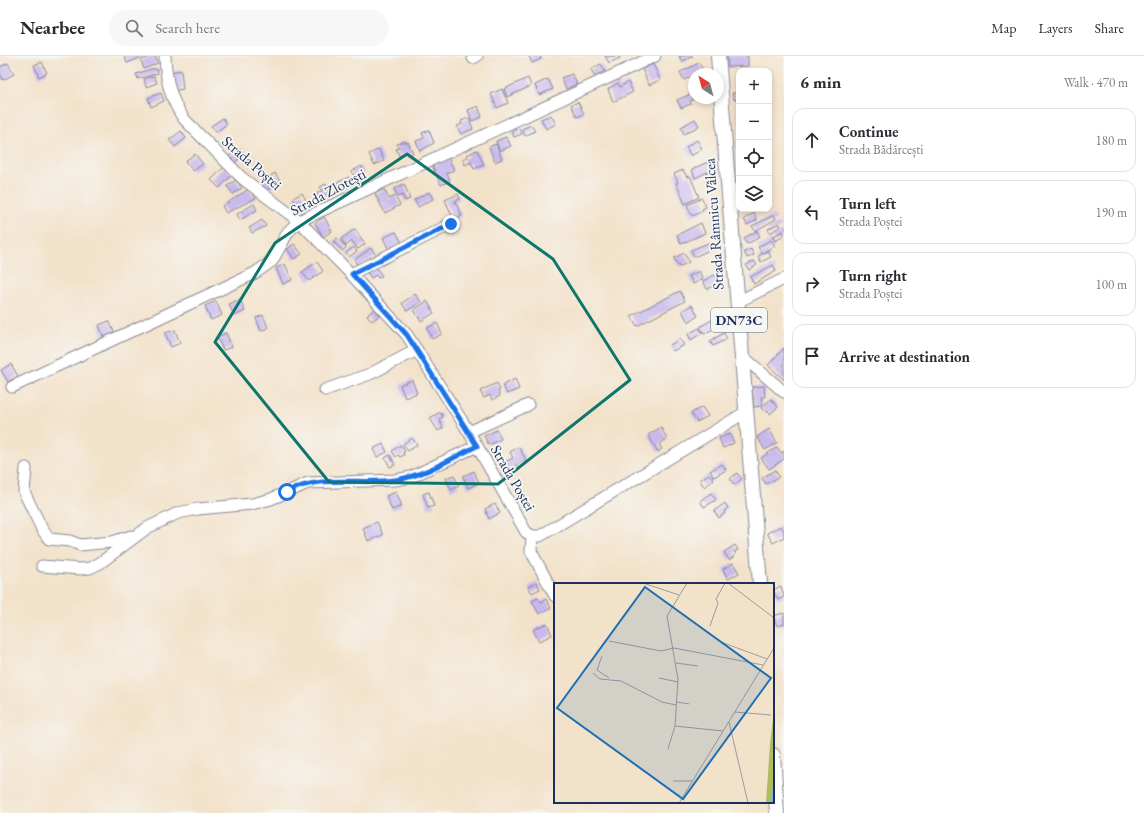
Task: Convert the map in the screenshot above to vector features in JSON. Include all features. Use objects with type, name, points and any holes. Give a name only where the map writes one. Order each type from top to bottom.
[{"type":"main road","name":"Strada Râmnicu Vâlcea","points":[[718,56],[760,583]]},
{"type":"main road","points":[[774,770],[777,813]]},
{"type":"street","name":"Strada Poștei","points":[[165,56],[168,87],[172,100],[184,119],[242,178],[299,221],[352,274],[407,335],[469,432],[526,532],[532,536]]},
{"type":"street","name":"Strada Zlotești","points":[[12,387],[255,273],[272,261],[288,232],[299,221],[655,56]]},
{"type":"street","points":[[352,274],[451,224]]},
{"type":"street","points":[[737,302],[784,279]]},
{"type":"street","points":[[325,390],[370,374],[417,350]]},
{"type":"street","points":[[741,355],[784,392]]},
{"type":"street","points":[[469,432],[528,405]]},
{"type":"street","points":[[554,594],[531,551],[532,536],[540,536],[746,412]]},
{"type":"street","points":[[42,566],[80,569],[90,568],[100,563],[137,534],[178,513],[198,509],[252,504],[271,499],[308,483],[395,480],[411,477],[477,446]]},
{"type":"street","points":[[26,468],[24,492],[42,529],[49,539],[70,541],[80,545],[112,542],[137,534]]},
{"type":"highlighted area","points":[[407,154],[553,259],[630,380],[498,484],[329,482],[215,342],[275,243]]},
{"type":"building","points":[[124,56],[139,56],[140,58],[127,63]]},
{"type":"building","points":[[155,56],[158,63],[144,69],[141,60]]},
{"type":"building","points":[[529,56],[540,56],[541,59],[532,63]]},
{"type":"building","points":[[605,56],[619,56],[620,58],[609,63]]},
{"type":"building","points":[[679,56],[693,56],[682,62]]},
{"type":"building","points":[[727,56],[748,56],[748,66],[728,67]]},
{"type":"building","points":[[42,62],[47,73],[39,77],[34,65]]},
{"type":"building","points":[[8,63],[14,74],[3,80],[0,73],[0,67]]},
{"type":"building","points":[[699,63],[702,68],[688,68]]},
{"type":"building","points":[[601,64],[605,71],[594,76],[591,69]]},
{"type":"building","points":[[653,64],[660,80],[649,85],[642,69]]},
{"type":"building","points":[[688,68],[688,78],[684,80],[680,72]]},
{"type":"building","points":[[151,69],[157,69],[158,73],[138,79],[136,74]]},
{"type":"building","points":[[181,70],[183,89],[173,91],[171,72]]},
{"type":"building","points":[[572,74],[577,84],[566,89],[561,78]]},
{"type":"building","points":[[154,76],[157,83],[146,87],[144,79]]},
{"type":"building","points":[[528,78],[531,86],[507,97],[504,89]]},
{"type":"building","points":[[548,79],[553,89],[539,95],[535,85]]},
{"type":"building","points":[[628,82],[633,92],[613,102],[608,89],[618,83],[620,87]]},
{"type":"building","points":[[502,89],[508,103],[497,108],[491,94]]},
{"type":"building","points":[[736,92],[736,100],[734,100],[732,93]]},
{"type":"building","points":[[161,93],[164,101],[151,107],[148,98]]},
{"type":"building","points":[[688,95],[688,104],[691,104],[681,108],[677,100]]},
{"type":"building","points":[[578,102],[584,114],[577,117],[571,105]]},
{"type":"building","points":[[478,106],[482,117],[472,121],[468,110]]},
{"type":"building","points":[[551,115],[556,124],[546,129],[541,119]]},
{"type":"building","points":[[223,118],[227,124],[216,132],[211,126]]},
{"type":"building","points":[[469,118],[473,129],[461,134],[457,126],[462,124],[461,121]]},
{"type":"building","points":[[695,119],[699,126],[684,134],[681,127]]},
{"type":"building","points":[[531,125],[535,131],[525,136],[522,129]]},
{"type":"building","points":[[519,128],[522,134],[514,137],[512,131]]},
{"type":"building","points":[[429,130],[434,143],[420,151],[416,141],[424,138],[422,133]]},
{"type":"building","points":[[181,131],[186,138],[175,147],[169,140]]},
{"type":"building","points":[[506,137],[511,146],[500,151],[496,141]]},
{"type":"building","points":[[697,140],[702,149],[691,156],[686,147]]},
{"type":"building","points":[[405,141],[406,143],[408,142],[413,153],[408,156],[407,153],[399,156],[396,149],[399,147],[397,144]]},
{"type":"building","points":[[496,144],[502,159],[495,162],[489,147]]},
{"type":"building","points":[[240,149],[244,155],[234,163],[229,156]]},
{"type":"building","points":[[379,149],[384,161],[374,165],[369,154]]},
{"type":"building","points":[[477,150],[484,165],[474,169],[471,162],[465,165],[463,159],[468,157],[467,155]]},
{"type":"building","points":[[195,154],[203,164],[193,171],[185,161]]},
{"type":"building","points":[[448,158],[454,170],[447,173],[450,181],[441,185],[432,165]]},
{"type":"building","points":[[708,162],[712,170],[695,178],[692,169]]},
{"type":"building","points":[[362,166],[364,174],[361,175],[363,180],[357,183],[352,171]]},
{"type":"building","points":[[224,167],[232,175],[219,188],[211,180]]},
{"type":"building","points":[[683,170],[687,177],[690,176],[699,197],[685,204],[676,183],[678,182],[674,174]]},
{"type":"building","points":[[275,173],[280,181],[266,191],[260,183]]},
{"type":"building","points":[[349,177],[352,185],[338,192],[334,184]]},
{"type":"building","points":[[236,180],[242,188],[233,194],[227,186]]},
{"type":"building","points":[[326,184],[331,196],[321,201],[317,193],[322,191],[320,187]]},
{"type":"building","points":[[404,184],[410,199],[405,201],[402,195],[398,197],[394,189]]},
{"type":"building","points":[[249,189],[256,198],[226,213],[222,206]]},
{"type":"building","points":[[384,189],[389,199],[395,196],[400,205],[385,213],[375,194]]},
{"type":"building","points":[[429,192],[433,199],[418,207],[414,200]]},
{"type":"building","points":[[302,193],[309,205],[300,210],[293,198]]},
{"type":"building","points":[[458,194],[460,199],[455,201],[462,216],[454,220],[445,200]]},
{"type":"building","points":[[702,198],[706,207],[702,209],[703,211],[692,216],[687,205]]},
{"type":"building","points":[[254,204],[257,210],[240,220],[237,214]]},
{"type":"building","points":[[754,213],[757,220],[747,225],[744,219]]},
{"type":"building","points":[[774,215],[776,219],[755,231],[752,226]]},
{"type":"building","points":[[324,217],[332,231],[323,237],[315,223]]},
{"type":"building","points":[[262,220],[266,226],[252,233],[249,228]]},
{"type":"building","points":[[701,223],[705,233],[681,244],[677,235]]},
{"type":"building","points":[[779,223],[781,226],[770,233],[768,229]]},
{"type":"building","points":[[355,229],[365,244],[358,249],[352,241],[346,246],[341,239]]},
{"type":"building","points":[[757,231],[760,237],[747,244],[744,238]]},
{"type":"building","points":[[783,231],[784,236],[775,241],[772,237]]},
{"type":"building","points":[[396,232],[402,243],[389,250],[383,238]]},
{"type":"building","points":[[337,238],[346,247],[343,251],[333,242]]},
{"type":"building","points":[[771,240],[775,246],[762,253],[758,247]]},
{"type":"building","points":[[711,242],[714,248],[694,257],[691,250]]},
{"type":"building","points":[[294,244],[302,254],[294,259],[287,249]]},
{"type":"building","points":[[354,247],[357,251],[349,257],[346,253]]},
{"type":"building","points":[[371,248],[376,255],[359,267],[354,260]]},
{"type":"building","points":[[751,249],[754,255],[747,258],[744,252]]},
{"type":"building","points":[[768,251],[771,257],[761,262],[758,256]]},
{"type":"building","points":[[684,253],[689,262],[679,267],[674,258]]},
{"type":"building","points":[[754,261],[757,265],[749,270],[746,265]]},
{"type":"building","points":[[317,262],[323,271],[309,281],[302,272]]},
{"type":"building","points":[[285,264],[292,280],[283,284],[276,268]]},
{"type":"building","points":[[773,265],[776,271],[754,284],[750,277]]},
{"type":"building","points":[[376,267],[382,276],[378,278],[376,275],[371,278],[367,272]]},
{"type":"building","points":[[699,271],[703,279],[693,284],[689,276]]},
{"type":"building","points":[[715,275],[719,283],[707,289],[703,281]]},
{"type":"building","points":[[680,291],[685,301],[637,326],[631,316]]},
{"type":"building","points":[[415,294],[421,302],[407,311],[402,303]]},
{"type":"building","points":[[240,299],[245,311],[234,316],[229,304]]},
{"type":"building","points":[[216,301],[222,315],[211,320],[205,306]]},
{"type":"building","points":[[427,301],[434,313],[421,321],[414,310]]},
{"type":"building","points":[[692,305],[698,316],[688,322],[682,311]]},
{"type":"building","points":[[375,309],[380,315],[372,321],[367,315]]},
{"type":"building","points":[[263,315],[268,328],[261,331],[256,318]]},
{"type":"building","points":[[720,315],[724,323],[704,334],[700,327]]},
{"type":"building","points":[[109,321],[115,334],[104,338],[99,325]]},
{"type":"building","points":[[437,323],[442,334],[432,339],[427,328]]},
{"type":"building","points":[[699,328],[702,333],[691,340],[688,334]]},
{"type":"building","points":[[175,330],[180,343],[171,347],[165,333]]},
{"type":"building","points":[[226,333],[232,347],[223,350],[217,337]]},
{"type":"building","points":[[724,333],[727,339],[713,346],[710,341]]},
{"type":"building","points":[[680,339],[684,345],[673,351],[670,345]]},
{"type":"building","points":[[784,348],[784,380],[768,365]]},
{"type":"building","points":[[11,364],[18,376],[8,382],[1,370]]},
{"type":"building","points":[[515,379],[519,389],[507,394],[503,385]]},
{"type":"building","points":[[412,380],[417,393],[405,398],[400,385]]},
{"type":"building","points":[[497,383],[500,390],[498,391],[500,396],[492,400],[490,395],[484,398],[480,391]]},
{"type":"building","points":[[764,386],[765,397],[761,397],[762,406],[754,407],[752,387]]},
{"type":"building","points":[[771,399],[778,407],[770,414],[768,411],[766,413],[761,408]]},
{"type":"building","points":[[702,407],[708,416],[697,422],[691,413]]},
{"type":"building","points":[[440,412],[443,417],[439,419],[443,428],[438,431],[430,418]]},
{"type":"building","points":[[661,427],[667,439],[659,444],[662,449],[658,452],[648,435]]},
{"type":"building","points":[[769,429],[777,443],[765,450],[757,437]]},
{"type":"building","points":[[497,430],[501,439],[489,445],[484,436]]},
{"type":"building","points":[[730,434],[734,443],[723,448],[719,438]]},
{"type":"building","points":[[412,438],[417,445],[408,451],[403,444]]},
{"type":"building","points":[[383,444],[387,452],[377,457],[373,449]]},
{"type":"building","points":[[401,445],[405,451],[403,452],[404,455],[400,457],[398,455],[396,457],[392,451]]},
{"type":"building","points":[[519,447],[526,460],[505,472],[501,464],[513,458],[510,452]]},
{"type":"building","points":[[777,447],[781,453],[784,451],[784,459],[769,469],[761,458]]},
{"type":"building","points":[[390,455],[395,465],[390,467],[385,458]]},
{"type":"building","points":[[722,464],[726,470],[714,477],[710,471]]},
{"type":"building","points":[[775,470],[779,477],[766,484],[762,478]]},
{"type":"building","points":[[474,471],[479,483],[468,488],[463,476]]},
{"type":"building","points":[[737,473],[742,479],[734,485],[730,479]]},
{"type":"building","points":[[709,474],[714,480],[704,487],[700,480]]},
{"type":"building","points":[[454,475],[459,486],[451,490],[446,478]]},
{"type":"building","points":[[396,492],[402,506],[392,510],[386,496]]},
{"type":"building","points":[[429,492],[434,506],[428,508],[423,494]]},
{"type":"building","points":[[711,493],[716,500],[704,507],[700,501]]},
{"type":"building","points":[[725,503],[728,508],[719,518],[714,511]]},
{"type":"building","points":[[495,504],[500,513],[489,519],[485,509]]},
{"type":"building","points":[[377,522],[383,535],[368,541],[363,528]]},
{"type":"building","points":[[781,526],[784,531],[784,537],[773,543],[767,533]]},
{"type":"building","points":[[735,545],[738,550],[734,552],[736,555],[729,560],[724,552]]},
{"type":"building","points":[[733,563],[739,573],[728,579],[723,569]]},
{"type":"building","points":[[537,582],[540,589],[532,593],[528,587]]},
{"type":"building","points":[[781,586],[784,597],[778,600],[774,590]]},
{"type":"building","points":[[538,598],[541,602],[546,599],[551,608],[539,614],[532,601]]},
{"type":"building","points":[[784,613],[784,624],[777,626],[774,616]]},
{"type":"building","points":[[547,623],[552,635],[539,641],[533,630]]},
{"type":"route","points":[[287,492],[308,483],[368,482],[411,477],[477,446],[407,335],[352,274],[451,224]]}]
